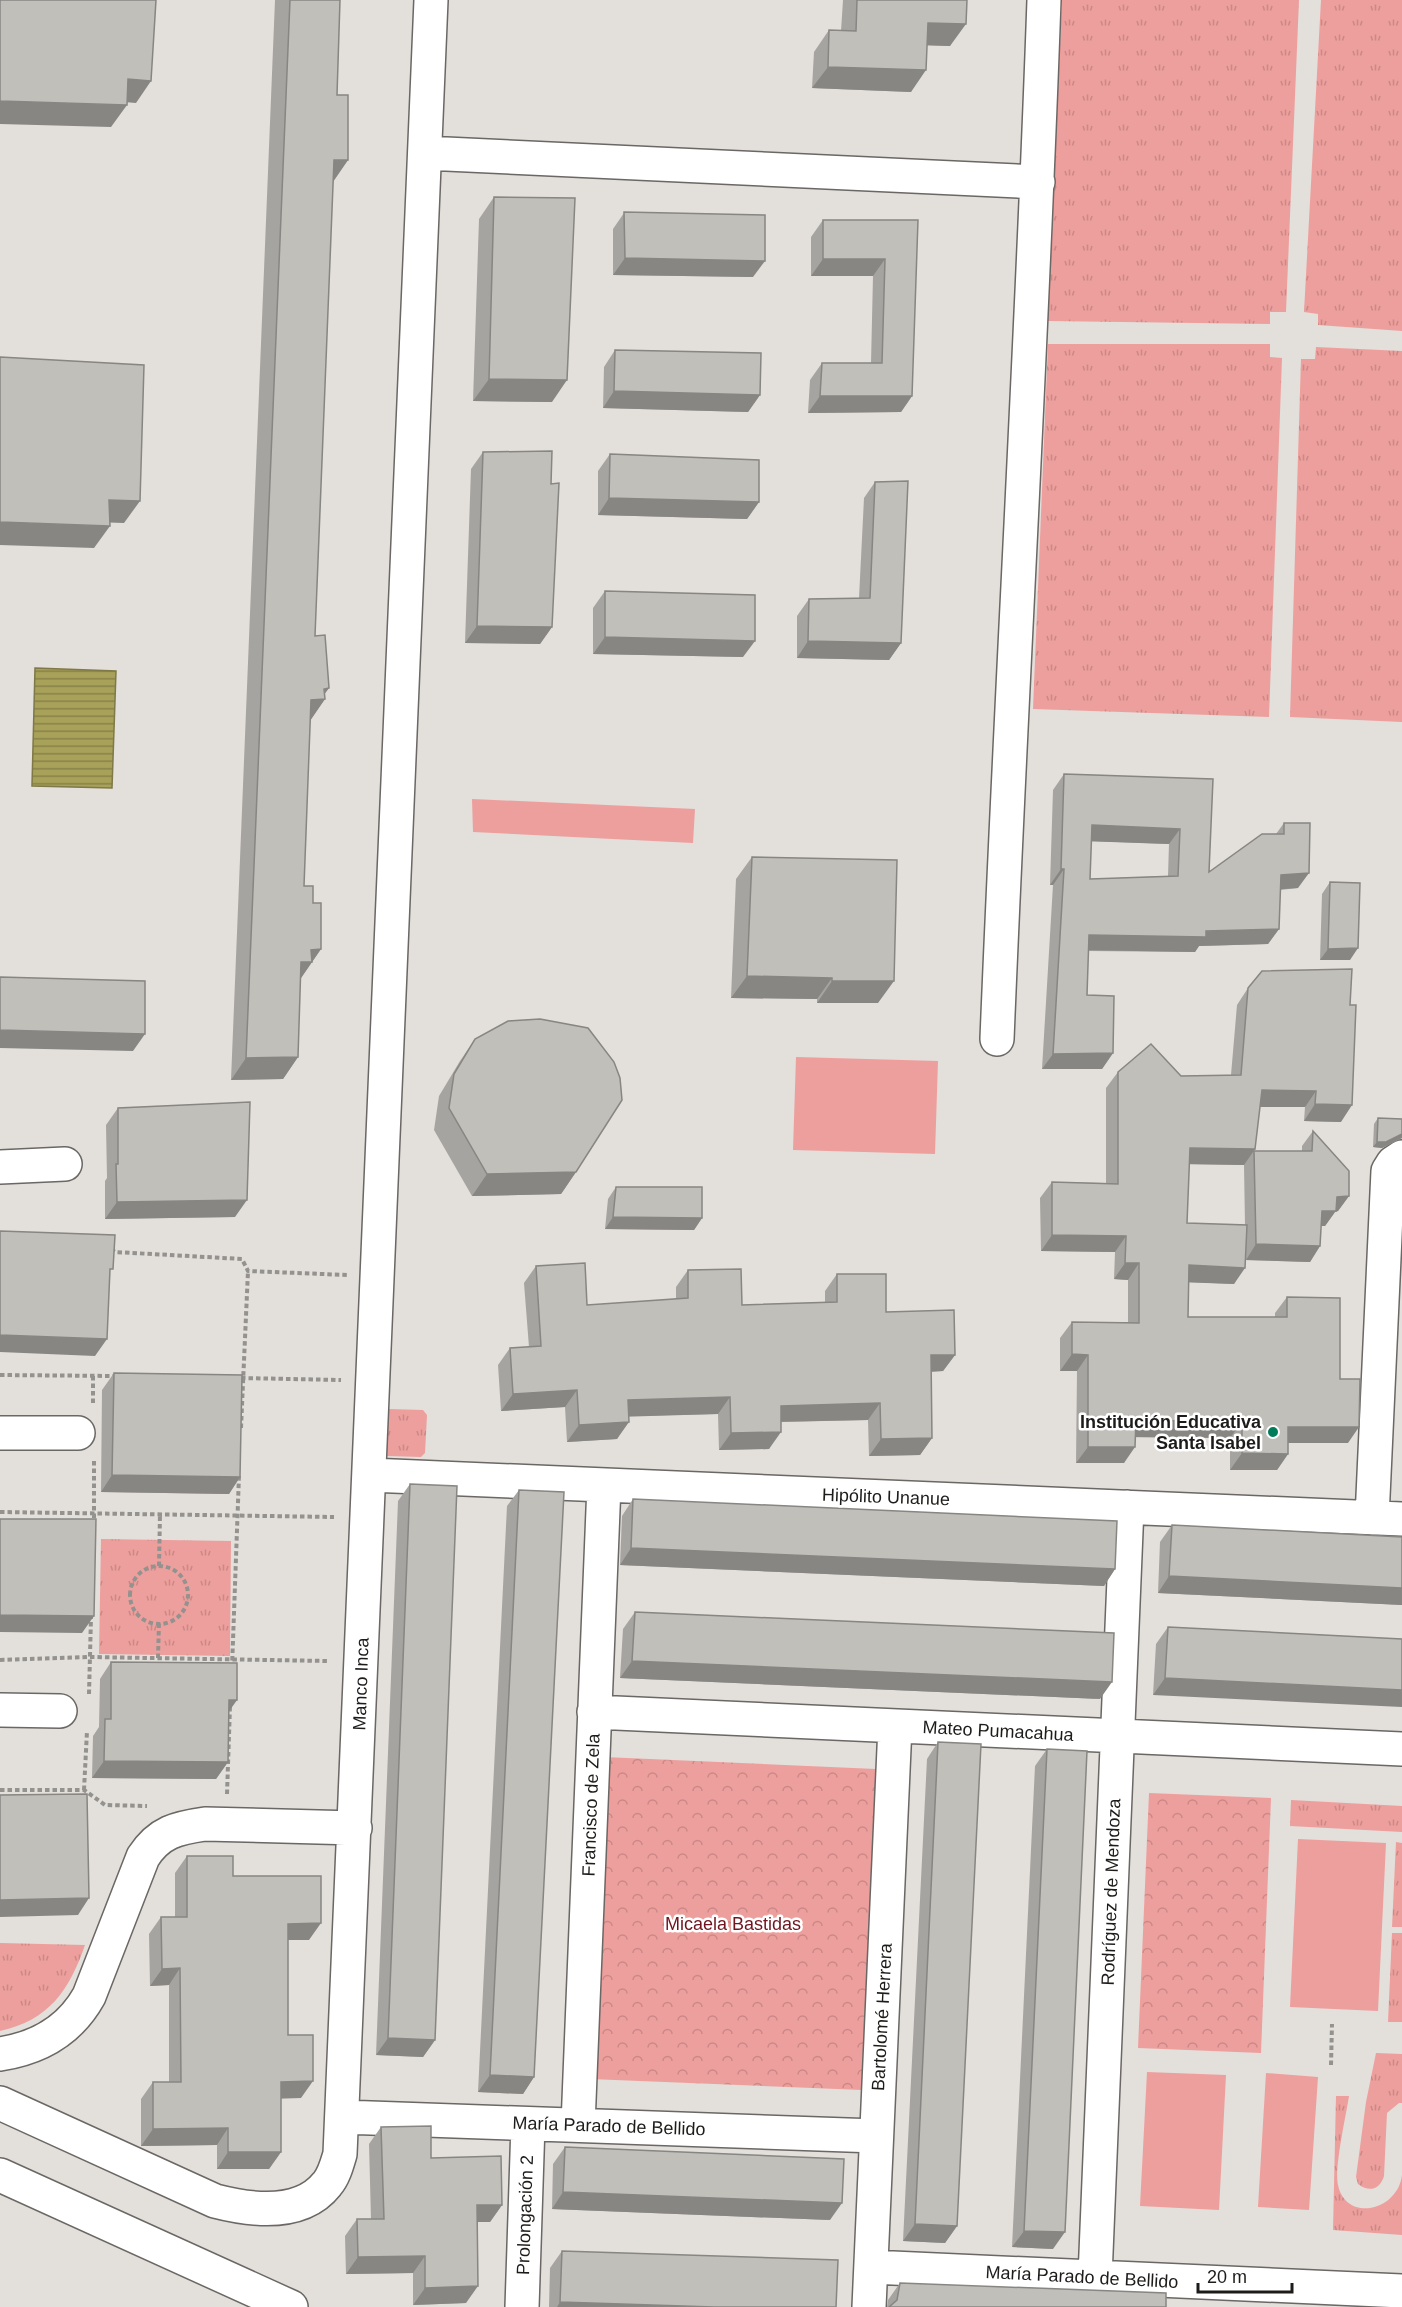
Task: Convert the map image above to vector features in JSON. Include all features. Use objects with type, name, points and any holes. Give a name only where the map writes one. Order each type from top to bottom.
[{"type":"street","name":"Manco Inca","points":[[0,2103],[215,2200],[257,2208],[280,2208],[298,2204],[314,2196],[327,2185],[340,2154],[431,0]]},
{"type":"street","points":[[997,1039],[1006,802],[1038,182],[1044,0]]},
{"type":"street","points":[[425,153],[1038,182]]},
{"type":"street","points":[[1387,1518],[1391,1324],[1388,1171],[1402,1157]]},
{"type":"street","points":[[0,1167],[65,1164]]},
{"type":"street","points":[[0,1433],[88,1433]]},
{"type":"street","name":"Hipólito Unanue","points":[[370,1475],[1387,1518]]},
{"type":"street","name":"Francisco de Zela","points":[[578,2125],[603,1485]]},
{"type":"street","name":"Rodríguez de Mendoza","points":[[1095,2277],[1127,1507]]},
{"type":"street","points":[[0,1710],[78,1712]]},
{"type":"street","name":"Mateo Pumacahua","points":[[594,1712],[1402,1749]]},
{"type":"street","name":"Bartolomé Herrera","points":[[869,2307],[895,1726]]},
{"type":"street","points":[[0,2054],[48,2039],[65,2027],[80,2011],[89,1996],[143,1857],[151,1844],[162,1836],[188,1827],[225,1825],[355,1828]]},
{"type":"street","name":"María Parado de Bellido","points":[[343,2117],[876,2136]]},
{"type":"street","name":"Prolongación 2","points":[[522,2307],[528,2124]]},
{"type":"street","points":[[1,2180],[252,2299],[291,2307]]},
{"type":"street","name":"María Parado de Bellido","points":[[871,2267],[1095,2277],[1192,2294],[1402,2291]]},
{"type":"path","points":[[107,1247],[115,1252],[242,1259],[248,1271],[241,1436]]},
{"type":"path","points":[[248,1271],[379,1264]]},
{"type":"path","points":[[0,1375],[128,1377]]},
{"type":"path","points":[[93,1376],[88,1433],[94,1524]]},
{"type":"path","points":[[232,1378],[374,1381]]},
{"type":"path","points":[[231,1671],[240,1470]]},
{"type":"path","points":[[0,1512],[368,1518]]},
{"type":"path","points":[[159,1566],[160,1514]]},
{"type":"path","points":[[159,1566],[170,1568],[179,1574],[186,1584],[188,1595],[186,1606],[179,1615],[170,1621],[159,1623],[148,1621],[138,1615],[132,1605],[130,1595],[132,1584],[138,1574],[148,1568],[159,1566]]},
{"type":"path","points":[[84,1790],[78,1712],[90,1658],[92,1613]]},
{"type":"path","points":[[158,1658],[159,1623]]},
{"type":"path","points":[[0,1660],[158,1658],[362,1662]]},
{"type":"path","points":[[225,1825],[230,1705]]},
{"type":"path","points":[[0,1790],[84,1790],[105,1804],[149,1806]]},
{"type":"path","points":[[1331,2066],[1332,2024]]},
{"type":"green space","points":[[1062,0],[1299,0],[1286,312],[1270,312],[1270,324],[1048,321]]},
{"type":"green space","points":[[1321,0],[1402,0],[1402,331],[1318,325],[1318,314],[1304,312]]},
{"type":"green space","points":[[1048,344],[1270,344],[1270,357],[1282,358],[1269,717],[1033,709]]},
{"type":"green space","points":[[1316,347],[1402,351],[1402,722],[1290,717],[1301,359],[1315,359]]},
{"type":"green space","points":[[472,799],[695,809],[693,843],[473,832]]},
{"type":"green space","points":[[796,1057],[938,1061],[935,1154],[793,1150]]},
{"type":"green space","points":[[389,1409],[423,1410],[427,1415],[425,1453],[421,1457],[387,1456],[383,1452],[385,1414]]},
{"type":"green space","points":[[101,1539],[231,1541],[230,1656],[99,1654]]},
{"type":"green space","name":"Micaela Bastidas","points":[[604,1757],[876,1769],[862,2090],[590,2079]]},
{"type":"green space","points":[[1149,1793],[1271,1798],[1261,2053],[1138,2048]]},
{"type":"green space","points":[[1291,1800],[1402,1806],[1402,1832],[1290,1826]]},
{"type":"green space","points":[[1298,1839],[1386,1843],[1378,2011],[1290,2007]]},
{"type":"green space","points":[[1396,1842],[1402,1843],[1402,1927],[1392,1927]]},
{"type":"green space","points":[[1392,1933],[1402,1933],[1402,2022],[1388,2022]]},
{"type":"green space","points":[[0,1943],[85,1945],[72,1976],[55,2001],[32,2019],[0,2031]]},
{"type":"green space","points":[[1376,2053],[1402,2054],[1402,2103],[1387,2113],[1384,2176],[1377,2187],[1370,2189],[1358,2184],[1356,2177],[1366,2102]]},
{"type":"green space","points":[[1147,2072],[1226,2075],[1219,2210],[1140,2206]]},
{"type":"green space","points":[[1266,2073],[1318,2077],[1309,2210],[1258,2207]]},
{"type":"green space","points":[[1336,2096],[1349,2096],[1337,2177],[1343,2197],[1351,2205],[1372,2208],[1391,2197],[1402,2175],[1402,2235],[1333,2230]]},
{"type":"shaded area","points":[[35,668],[116,671],[112,788],[32,786]]},
{"type":"building","points":[[0,0],[156,0],[151,81],[128,79],[127,105],[0,101]]},
{"type":"building","points":[[290,0],[340,0],[337,95],[348,95],[348,160],[334,160],[315,636],[325,635],[329,688],[324,689],[325,699],[311,700],[304,886],[313,886],[313,903],[321,903],[321,949],[311,950],[312,962],[301,962],[298,1057],[246,1058]]},
{"type":"building","points":[[857,0],[967,0],[966,24],[928,23],[926,70],[828,67],[829,30],[856,31]]},
{"type":"building","points":[[494,197],[575,198],[567,380],[489,379]]},
{"type":"building","points":[[624,212],[765,215],[765,261],[625,258]]},
{"type":"building","points":[[823,220],[918,220],[912,396],[820,396],[822,363],[882,363],[885,259],[823,259]]},
{"type":"building","points":[[615,350],[761,353],[760,395],[614,391]]},
{"type":"building","points":[[0,357],[144,365],[140,501],[109,500],[110,526],[0,522]]},
{"type":"building","points":[[552,451],[551,484],[559,483],[552,627],[477,626],[483,452]]},
{"type":"building","points":[[610,454],[759,460],[759,502],[609,498]]},
{"type":"building","points":[[908,481],[901,643],[808,641],[809,599],[870,598],[875,482]]},
{"type":"building","points":[[605,591],[755,595],[755,641],[605,637]]},
{"type":"building","points":[[1064,774],[1213,779],[1209,872],[1262,834],[1284,834],[1284,823],[1310,823],[1309,873],[1281,875],[1279,929],[1206,931],[1206,937],[1089,935],[1087,995],[1114,996],[1113,1053],[1053,1054],[1064,869],[1061,869]],"holes":[[[1092,825],[1180,829],[1178,876],[1090,879]]]},
{"type":"building","points":[[752,857],[897,860],[894,981],[832,981],[832,978],[747,976]]},
{"type":"building","points":[[1330,882],[1360,883],[1358,948],[1328,949]]},
{"type":"building","points":[[1352,969],[1350,1005],[1356,1005],[1352,1105],[1315,1104],[1316,1091],[1262,1090],[1255,1149],[1190,1148],[1187,1223],[1247,1225],[1245,1268],[1189,1265],[1188,1317],[1287,1317],[1287,1297],[1340,1298],[1340,1379],[1360,1379],[1359,1427],[1288,1427],[1288,1454],[1242,1453],[1242,1422],[1136,1420],[1135,1447],[1088,1447],[1088,1355],[1072,1354],[1072,1322],[1139,1323],[1139,1263],[1125,1263],[1126,1236],[1052,1235],[1052,1182],[1118,1184],[1118,1072],[1151,1044],[1181,1076],[1241,1075],[1248,988],[1262,971]]},
{"type":"building","points":[[0,977],[145,981],[145,1034],[0,1030]]},
{"type":"building","points":[[540,1019],[588,1028],[614,1062],[620,1078],[622,1100],[576,1172],[487,1174],[449,1108],[454,1074],[475,1039],[508,1021]]},
{"type":"building","points":[[250,1102],[247,1200],[117,1202],[118,1108]]},
{"type":"building","points":[[1378,1118],[1402,1119],[1402,1134],[1386,1142],[1377,1142]]},
{"type":"building","points":[[1313,1131],[1349,1171],[1349,1196],[1337,1197],[1336,1211],[1322,1211],[1320,1246],[1256,1244],[1254,1151],[1312,1151]]},
{"type":"building","points":[[616,1187],[702,1187],[702,1218],[613,1217]]},
{"type":"building","points":[[0,1231],[115,1235],[113,1269],[110,1269],[107,1339],[0,1335]]},
{"type":"building","points":[[585,1263],[587,1305],[688,1298],[688,1270],[741,1269],[742,1305],[837,1302],[837,1274],[886,1274],[886,1312],[954,1310],[955,1355],[931,1355],[932,1438],[881,1439],[880,1403],[781,1406],[781,1432],[731,1433],[730,1397],[628,1400],[629,1422],[579,1425],[577,1390],[513,1394],[510,1348],[541,1346],[536,1266]]},
{"type":"building","points":[[114,1373],[242,1375],[240,1477],[112,1475]]},
{"type":"building","points":[[410,1484],[457,1486],[435,2040],[388,2038]]},
{"type":"building","points":[[519,1490],[564,1492],[534,2077],[490,2075]]},
{"type":"building","points":[[633,1499],[1117,1521],[1115,1569],[631,1548]]},
{"type":"building","points":[[0,1519],[96,1519],[94,1616],[0,1615]]},
{"type":"building","points":[[1172,1525],[1402,1537],[1402,1588],[1169,1576]]},
{"type":"building","points":[[635,1612],[1114,1633],[1112,1682],[632,1661]]},
{"type":"building","points":[[1168,1627],[1402,1639],[1402,1690],[1165,1678]]},
{"type":"building","points":[[111,1662],[237,1663],[237,1700],[229,1700],[228,1762],[104,1761],[105,1719],[111,1719]]},
{"type":"building","points":[[938,1742],[981,1744],[957,2226],[915,2224]]},
{"type":"building","points":[[1047,1749],[1087,1751],[1065,2232],[1024,2231]]},
{"type":"building","points":[[87,1794],[89,1898],[0,1900],[0,1795]]},
{"type":"building","points":[[187,1856],[233,1856],[233,1876],[321,1876],[321,1923],[288,1924],[288,2035],[313,2035],[313,2081],[281,2082],[281,2152],[228,2152],[228,2128],[153,2129],[153,2082],[181,2082],[180,1968],[162,1969],[161,1917],[187,1917]]},
{"type":"building","points":[[431,2126],[431,2158],[501,2156],[502,2205],[477,2205],[478,2286],[425,2288],[425,2256],[358,2257],[357,2219],[384,2219],[381,2127]]},
{"type":"building","points":[[565,2147],[844,2159],[842,2203],[563,2192]]},
{"type":"building","points":[[562,2251],[838,2260],[836,2307],[714,2307],[560,2302]]},
{"type":"building","points":[[900,2283],[1166,2293],[1166,2307],[889,2307],[897,2300]]},
{"type":"place","name":"Institución Educativa Santa Isabel","points":[[1273,1432]]}]
